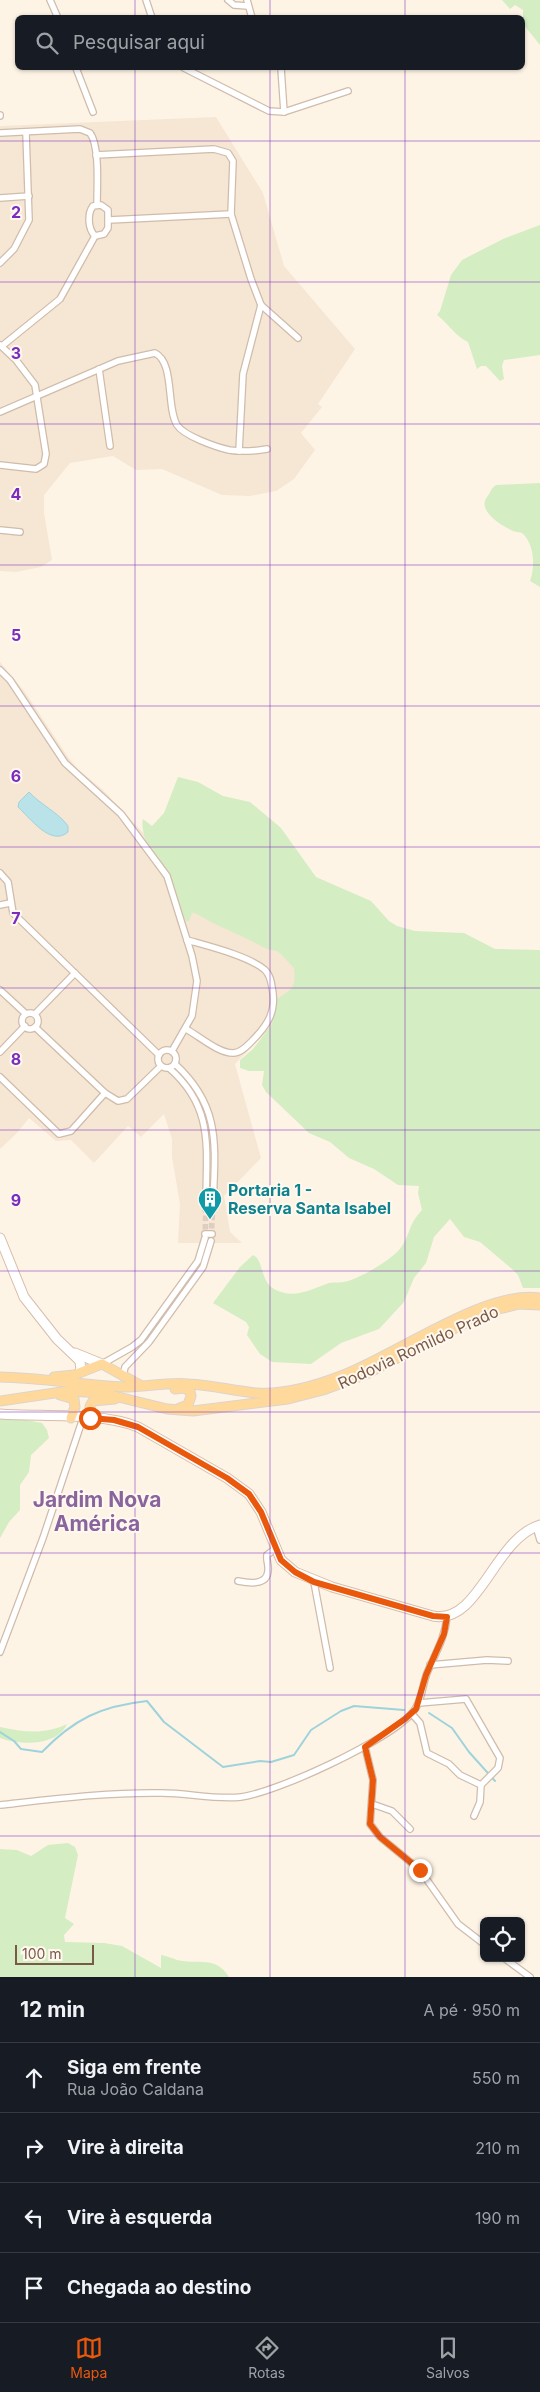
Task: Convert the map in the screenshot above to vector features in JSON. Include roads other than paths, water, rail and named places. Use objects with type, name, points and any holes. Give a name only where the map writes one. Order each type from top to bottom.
[{"type":"main road","name":"Rodovia Romildo Prado","points":[[30,1376],[96,1385],[131,1387],[140,1385],[187,1384],[255,1393],[288,1392],[321,1383],[370,1364],[497,1301],[523,1297],[540,1298]]},
{"type":"main road","name":"Rodovia Romildo Prado","points":[[0,1399],[68,1391],[102,1393],[161,1407],[202,1410],[304,1396],[366,1374],[481,1315],[514,1305],[540,1305]]},
{"type":"main road","points":[[0,1378],[30,1376],[65,1377],[102,1364],[140,1385],[161,1389],[184,1388],[190,1392],[191,1401],[185,1407],[161,1407],[118,1400],[96,1400],[90,1406],[87,1418]]},
{"type":"main road","points":[[0,1372],[30,1376]]},
{"type":"main road","points":[[46,1393],[74,1399],[75,1407],[71,1418]]},
{"type":"street","points":[[50,0],[57,15]]},
{"type":"street","points":[[146,0],[151,15]]},
{"type":"street","points":[[228,0],[234,6],[248,3]]},
{"type":"street","points":[[77,70],[93,112]]},
{"type":"street","points":[[188,70],[269,111],[284,112],[348,91]]},
{"type":"street","points":[[281,70],[284,112]]},
{"type":"street","points":[[0,133],[80,129],[90,133],[94,140],[96,155],[97,205]]},
{"type":"street","points":[[0,263],[14,249],[27,225],[30,215],[26,133]]},
{"type":"street","points":[[96,155],[214,149],[221,150],[231,156],[232,214],[261,305],[298,338]]},
{"type":"street","points":[[0,198],[29,196]]},
{"type":"street","points":[[97,205],[106,208],[109,220],[107,231],[101,236],[95,236],[90,226],[90,208],[97,205]]},
{"type":"street","points":[[109,220],[232,214]]},
{"type":"street","points":[[0,464],[36,469],[44,464],[46,454],[33,381],[1,345],[60,299],[95,236]]},
{"type":"street","points":[[239,451],[242,374],[261,305]]},
{"type":"street","points":[[0,412],[99,369],[152,352],[159,355],[165,363],[174,420],[179,428],[210,444],[239,451],[267,449]]},
{"type":"street","points":[[99,369],[110,446]]},
{"type":"street","points":[[0,530],[20,532]]},
{"type":"street","points":[[0,670],[10,680],[65,763],[121,814],[167,876],[187,940],[197,981],[194,1006],[186,1029],[172,1051]]},
{"type":"street","points":[[0,873],[8,882],[13,913],[159,1055]]},
{"type":"street","points":[[0,905],[10,903]]},
{"type":"street","points":[[186,1029],[224,1051],[236,1053],[242,1050],[268,1024],[274,1008],[270,978],[265,970],[226,951],[187,940]]},
{"type":"street","points":[[0,990],[26,1014],[35,1014],[75,973]]},
{"type":"street","points":[[26,1014],[23,1019],[25,1026],[30,1029],[35,1027],[38,1021],[35,1014]]},
{"type":"street","points":[[0,1052],[25,1026]]},
{"type":"street","points":[[35,1027],[114,1100],[123,1101],[161,1066],[172,1066]]},
{"type":"street","points":[[161,1066],[158,1060],[159,1055],[163,1051],[172,1051]]},
{"type":"street","points":[[172,1051],[176,1058],[172,1066]]},
{"type":"street","points":[[172,1066],[189,1087],[201,1110],[206,1143],[210,1207]]},
{"type":"street","points":[[0,1077],[59,1134],[72,1131],[105,1093]]},
{"type":"street","points":[[70,1352],[102,1364],[141,1340],[198,1261],[208,1237],[203,1267],[149,1342],[125,1367],[123,1377]]},
{"type":"street","points":[[0,1238],[24,1297],[42,1323],[82,1363],[81,1372]]},
{"type":"street","points":[[0,1414],[119,1421],[138,1427],[227,1478],[249,1494],[261,1512],[276,1549],[288,1567],[314,1582],[433,1616],[447,1617],[461,1610],[469,1603],[501,1555],[525,1531],[538,1525],[540,1540]]},
{"type":"street","points":[[0,1652],[87,1418]]},
{"type":"street","points":[[238,1581],[257,1583],[263,1580],[268,1570],[267,1555],[276,1549]]},
{"type":"street","points":[[314,1582],[330,1668]]},
{"type":"street","points":[[0,1806],[103,1794],[163,1793],[240,1797],[288,1782],[365,1747],[412,1714],[419,1703],[430,1665],[444,1634],[447,1617]]},
{"type":"street","points":[[0,1630],[7,1633]]},
{"type":"street","points":[[430,1665],[487,1660],[508,1661]]},
{"type":"street","points":[[419,1703],[462,1699],[468,1701],[501,1761],[498,1768],[482,1785],[480,1802],[474,1816]]},
{"type":"street","points":[[412,1714],[420,1724],[427,1753],[449,1764],[460,1775],[482,1785]]},
{"type":"street","points":[[365,1747],[373,1780],[369,1820],[373,1829],[420,1870],[452,1917],[480,1941]]},
{"type":"street","points":[[372,1804],[392,1811],[410,1829]]},
{"type":"street","points":[[509,1962],[530,1977]]},
{"type":"water","points":[[29,792],[64,821],[68,826],[68,832],[61,836],[48,834],[18,807],[19,802]]},
{"type":"waterway","points":[[0,1732],[14,1741],[21,1749],[42,1752],[65,1731],[89,1716],[116,1706],[147,1701],[164,1722],[223,1767],[260,1761],[271,1762],[294,1755],[311,1730],[341,1711],[354,1706],[404,1710]]},
{"type":"waterway","points":[[429,1713],[452,1728],[469,1752],[495,1781]]},
{"type":"tunnel","points":[[205,1238],[206,1205]]},
{"type":"tunnel","points":[[211,1237],[213,1206]]},
{"type":"place","name":"Portaria 1 - Reserva Santa Isabel","points":[[210,1220]]},
{"type":"district","name":"Jardim Nova América","points":[[97,1511]]}]
